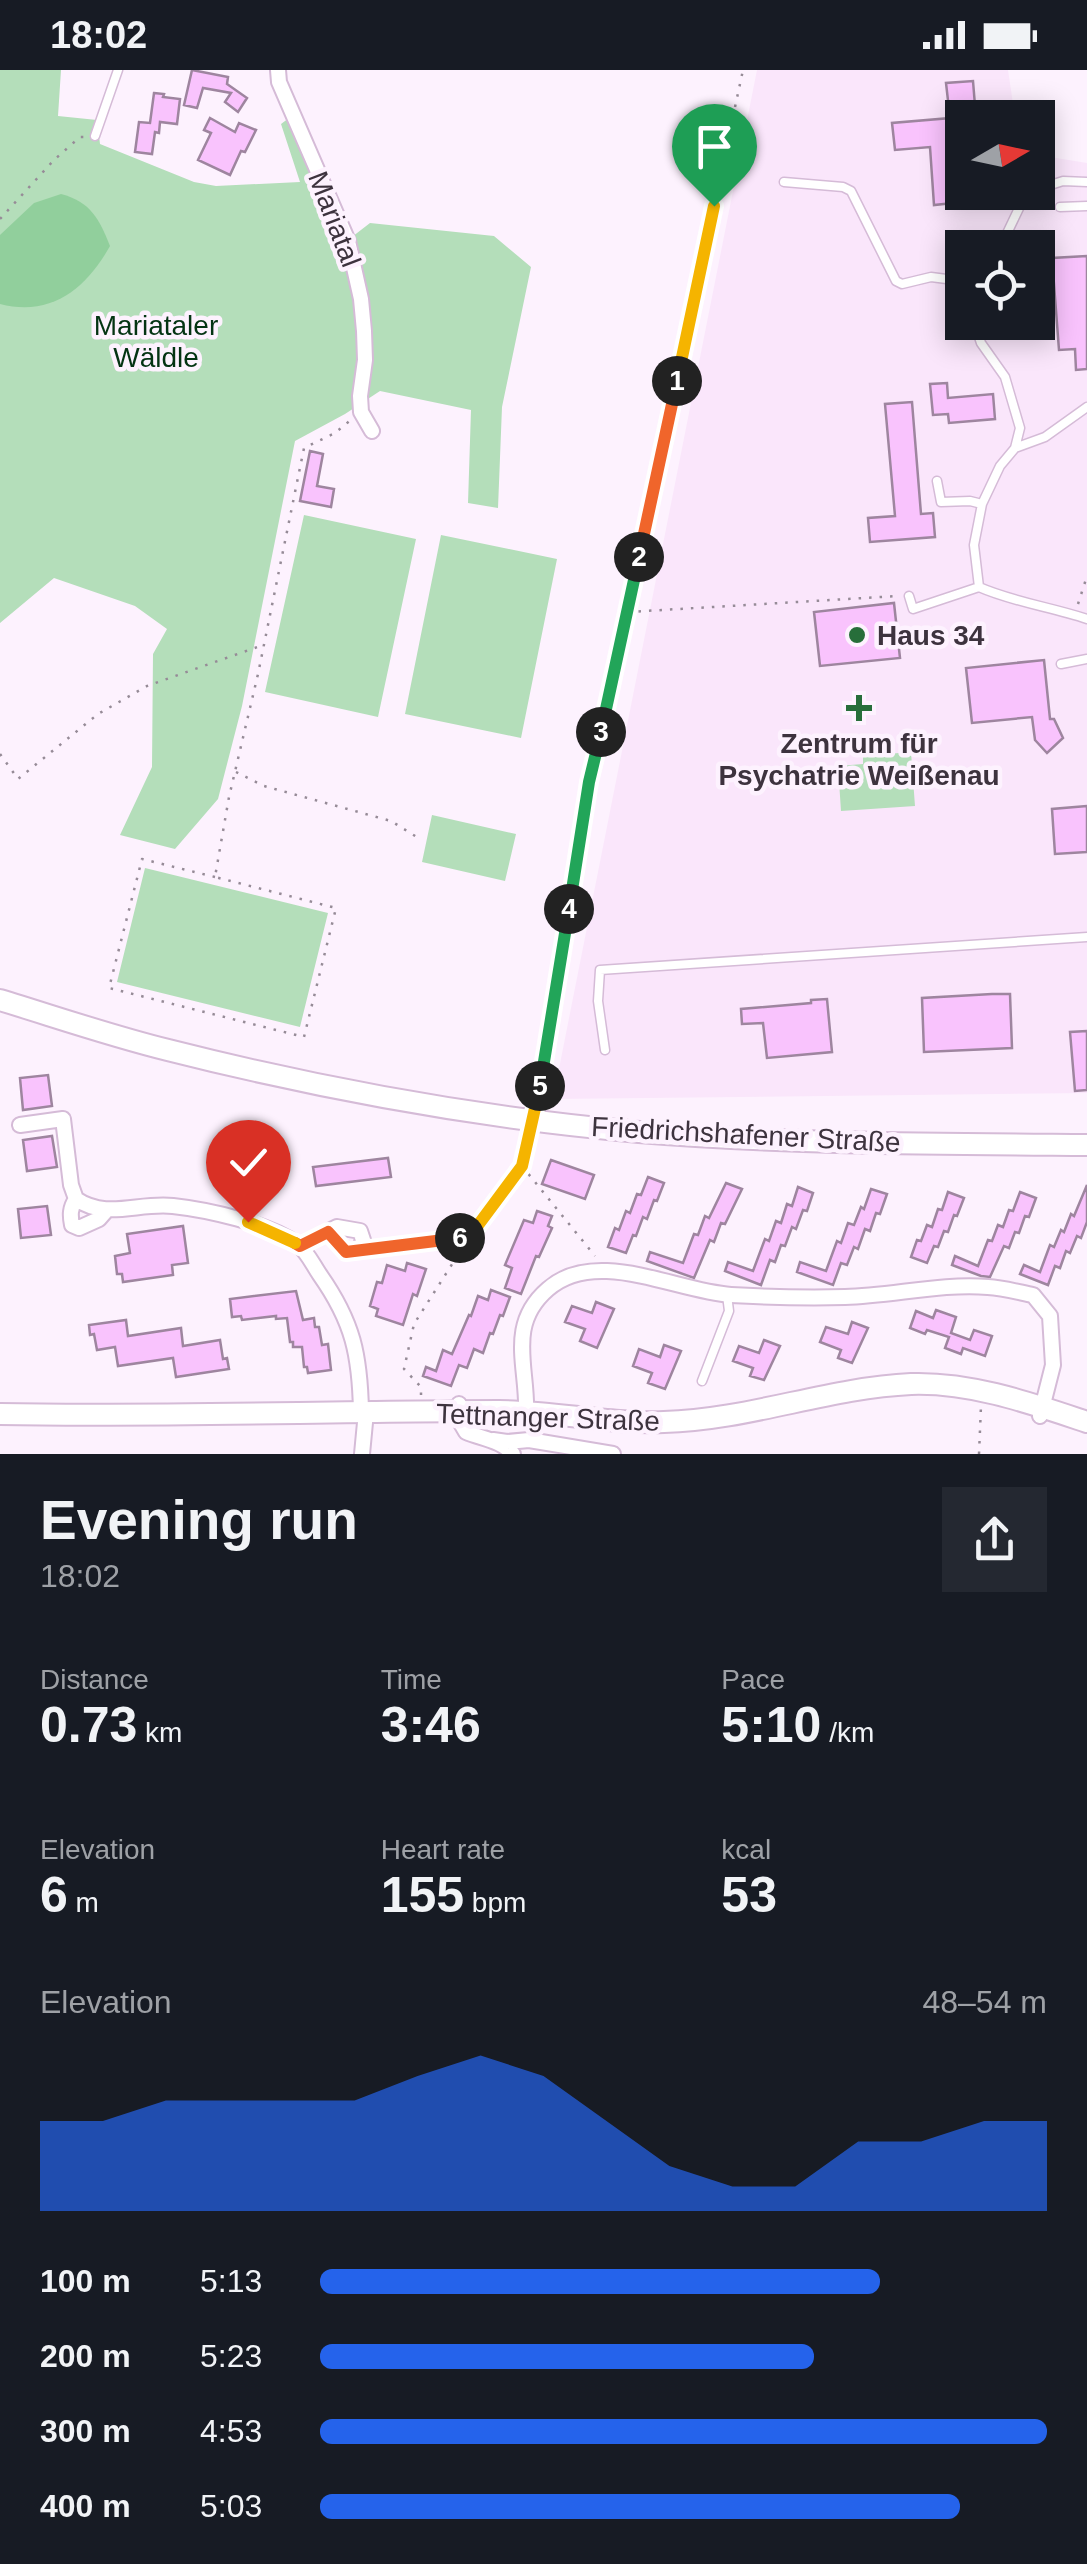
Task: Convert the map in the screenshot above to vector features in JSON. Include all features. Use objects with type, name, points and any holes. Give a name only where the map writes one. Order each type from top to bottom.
[{"type":"main road","name":"Friedrichshafener Straße","points":[[0,1000],[182,1054],[447,1108],[637,1132],[766,1140],[1087,1146]]},
{"type":"main road","name":"Tettnanger Straße","points":[[0,1414],[363,1412],[459,1407],[526,1416],[662,1422],[724,1416],[846,1391],[912,1384],[980,1390],[1042,1412],[1087,1422]]},
{"type":"street","name":"Mariatal","points":[[278,70],[278,82],[348,241],[355,266],[364,331],[361,412]]},
{"type":"street","points":[[361,412],[372,431]]},
{"type":"street","points":[[20,1124],[62,1119],[71,1184],[76,1199],[87,1206],[106,1211],[171,1206],[248,1222],[300,1246],[336,1297],[352,1332],[363,1412],[362,1454]]},
{"type":"street","points":[[76,1199],[70,1217],[72,1226],[79,1228],[106,1211]]},
{"type":"street","points":[[300,1246],[337,1226],[360,1231],[364,1243],[355,1252]]},
{"type":"street","points":[[526,1416],[522,1331],[527,1314],[563,1278],[606,1269],[727,1295],[846,1297],[987,1286],[1033,1295],[1050,1316],[1053,1365],[1042,1412]]},
{"type":"street","points":[[459,1407],[461,1426],[466,1432],[493,1440],[514,1454]]},
{"type":"street","points":[[493,1440],[528,1440],[613,1454]]},
{"type":"lane","points":[[95,136],[118,70]]},
{"type":"lane","points":[[784,182],[844,187],[850,191],[896,281],[909,284],[931,276],[945,278]]},
{"type":"lane","points":[[1055,184],[1087,182]]},
{"type":"lane","points":[[1060,207],[1087,206]]},
{"type":"lane","points":[[979,587],[974,545],[982,504],[1000,466],[1015,448],[1020,428],[1004,377],[980,340]]},
{"type":"lane","points":[[1015,448],[1044,437],[1087,407]]},
{"type":"lane","points":[[937,481],[941,502],[982,504]]},
{"type":"lane","points":[[909,596],[913,609],[979,587],[1087,619]]},
{"type":"lane","points":[[1061,664],[1087,659]]},
{"type":"lane","points":[[605,1050],[598,1001],[600,970],[1087,936]]},
{"type":"lane","points":[[702,1381],[729,1311],[727,1295]]},
{"type":"path","points":[[421,1388],[404,1369],[414,1324],[470,1236],[522,1166],[540,1085],[589,782],[743,70]]},
{"type":"path","points":[[0,219],[54,160],[80,138],[95,136]]},
{"type":"path","points":[[215,876],[304,448],[335,433],[361,412]]},
{"type":"path","points":[[1074,615],[1087,576]]},
{"type":"path","points":[[628,612],[909,596]]},
{"type":"path","points":[[0,754],[18,780],[98,714],[147,686],[264,645]]},
{"type":"path","points":[[235,771],[264,786],[391,821],[420,839]]},
{"type":"path","points":[[142,858],[215,876],[336,908],[304,1036],[109,988],[142,858]]},
{"type":"path","points":[[522,1166],[606,1269]]},
{"type":"path","points":[[355,1252],[470,1236]]},
{"type":"path","points":[[980,1454],[981,1398]]},
{"type":"shaded area","name":"Zentrum für Psychatrie Weißenau","points":[[757,70],[1008,70],[1012,100],[945,100],[945,210],[1055,210],[1055,158],[1087,163],[1087,1093],[553,1099]]},
{"type":"shaded area","points":[[61,194],[93,213],[110,246],[90,275],[65,296],[35,306],[0,304],[0,235],[34,203]]},
{"type":"green space","name":"Mariataler Wäldle","points":[[0,70],[61,70],[58,116],[97,120],[100,144],[194,182],[216,186],[300,182],[281,124],[293,115],[348,240],[370,223],[494,236],[531,267],[502,407],[498,508],[468,503],[471,410],[380,391],[295,441],[242,706],[218,799],[175,849],[120,835],[152,767],[153,654],[167,629],[135,606],[54,578],[0,623]]},
{"type":"green space","points":[[304,515],[416,539],[378,717],[265,692]]},
{"type":"green space","points":[[441,535],[557,559],[521,738],[405,714]]},
{"type":"green space","points":[[911,752],[915,806],[841,811],[838,766],[863,764],[863,756]]},
{"type":"green space","points":[[432,815],[516,834],[505,881],[422,862]]},
{"type":"green space","points":[[145,868],[328,913],[300,1027],[117,982]]},
{"type":"building","points":[[192,70],[228,77],[227,84],[247,98],[238,112],[225,102],[231,93],[203,88],[197,108],[184,105]]},
{"type":"building","points":[[973,81],[975,100],[948,100],[946,83]]},
{"type":"building","points":[[154,93],[180,99],[177,124],[160,122],[152,154],[135,152],[139,122],[150,123]]},
{"type":"building","points":[[210,118],[235,132],[239,123],[256,130],[230,175],[198,160],[211,133],[204,130]]},
{"type":"building","points":[[945,118],[945,204],[934,205],[930,147],[895,150],[892,123]]},
{"type":"building","points":[[1087,256],[1087,369],[1076,370],[1075,349],[1059,350],[1055,258]]},
{"type":"building","points":[[947,383],[948,398],[993,394],[995,419],[949,423],[948,414],[933,415],[930,384]]},
{"type":"building","points":[[912,402],[921,514],[933,513],[935,537],[870,542],[868,518],[895,516],[885,404]]},
{"type":"building","points":[[310,451],[323,454],[317,486],[334,489],[331,507],[300,501]]},
{"type":"building","name":"Haus 34","points":[[894,603],[900,658],[820,666],[814,612]]},
{"type":"building","points":[[1044,660],[1050,719],[1054,719],[1063,738],[1047,753],[1035,740],[1032,717],[972,723],[966,668]]},
{"type":"building","points":[[1087,806],[1087,852],[1055,854],[1052,809]]},
{"type":"building","points":[[1010,994],[1012,1048],[924,1052],[922,998]]},
{"type":"building","points":[[827,999],[832,1052],[767,1058],[763,1023],[742,1024],[741,1009]]},
{"type":"building","points":[[1087,1031],[1087,1090],[1075,1091],[1070,1032]]},
{"type":"building","points":[[48,1075],[52,1106],[23,1110],[20,1078]]},
{"type":"building","points":[[52,1136],[57,1167],[27,1171],[23,1140]]},
{"type":"building","points":[[388,1158],[391,1177],[316,1186],[313,1167]]},
{"type":"building","points":[[551,1160],[594,1175],[585,1199],[542,1184]]},
{"type":"building","points":[[648,1177],[664,1183],[647,1219],[643,1217],[626,1253],[608,1247],[615,1228],[619,1230],[626,1211],[630,1213]]},
{"type":"building","points":[[726,1183],[742,1189],[714,1242],[710,1240],[694,1278],[647,1261],[650,1252],[683,1263],[694,1234],[698,1235],[705,1216],[709,1218]]},
{"type":"building","points":[[1087,1185],[1087,1222],[1081,1238],[1077,1236],[1070,1253],[1066,1251],[1060,1268],[1055,1266],[1048,1285],[1020,1274],[1024,1265],[1040,1272],[1050,1245],[1054,1247],[1071,1214],[1074,1216]]},
{"type":"building","points":[[798,1187],[813,1193],[807,1211],[803,1210],[796,1229],[792,1227],[775,1262],[770,1260],[761,1285],[725,1271],[728,1262],[753,1271],[765,1239],[769,1241],[776,1221],[781,1223],[787,1204],[792,1206]]},
{"type":"building","points":[[871,1189],[887,1194],[880,1214],[876,1213],[870,1231],[865,1229],[847,1265],[841,1263],[833,1285],[797,1272],[800,1262],[826,1271],[837,1241],[841,1243],[848,1223],[854,1225]]},
{"type":"building","points":[[948,1192],[964,1198],[948,1232],[944,1231],[927,1263],[911,1257],[917,1240],[921,1241],[927,1225],[932,1227],[938,1209],[942,1210]]},
{"type":"building","points":[[1020,1192],[1036,1198],[1029,1217],[1025,1216],[1009,1248],[1004,1246],[990,1277],[952,1265],[955,1256],[978,1266],[988,1240],[992,1241],[998,1225],[1003,1227]]},
{"type":"building","points":[[47,1206],[51,1235],[21,1238],[18,1209]]},
{"type":"building","points":[[537,1211],[552,1216],[548,1226],[552,1228],[521,1294],[505,1288],[512,1268],[505,1265],[524,1220],[533,1223]]},
{"type":"building","points":[[183,1226],[188,1263],[172,1265],[173,1275],[123,1282],[122,1274],[117,1274],[115,1256],[130,1253],[127,1234]]},
{"type":"building","points":[[407,1263],[426,1269],[403,1325],[376,1316],[378,1309],[370,1306],[387,1265],[405,1271]]},
{"type":"building","points":[[491,1290],[510,1297],[483,1353],[474,1349],[467,1368],[459,1365],[451,1386],[423,1376],[426,1367],[436,1371],[443,1350],[452,1354],[478,1296],[488,1300]]},
{"type":"building","points":[[296,1291],[303,1320],[314,1318],[322,1345],[328,1344],[331,1370],[308,1373],[302,1347],[293,1347],[290,1342],[287,1318],[232,1317],[230,1299]]},
{"type":"building","points":[[596,1302],[614,1309],[597,1348],[580,1341],[585,1329],[565,1322],[572,1306],[592,1313]]},
{"type":"building","points":[[936,1310],[956,1317],[951,1333],[970,1340],[974,1330],[992,1336],[985,1356],[963,1348],[961,1354],[945,1348],[949,1337],[910,1328],[916,1311],[933,1318]]},
{"type":"building","points":[[126,1320],[128,1336],[181,1328],[183,1346],[220,1340],[229,1369],[176,1377],[173,1358],[118,1366],[115,1347],[97,1350],[89,1325]]},
{"type":"building","points":[[852,1322],[868,1328],[852,1363],[838,1358],[841,1350],[820,1342],[826,1327],[848,1334]]},
{"type":"building","points":[[764,1340],[780,1346],[764,1380],[750,1376],[753,1368],[733,1361],[739,1346],[759,1353]]},
{"type":"building","points":[[664,1345],[681,1351],[665,1389],[648,1383],[652,1373],[633,1366],[639,1349],[660,1357]]},
{"type":"place","name":"Haus 34","points":[[857,635]]},
{"type":"place","name":"Zentrum für Psychatrie Weißenau","points":[[859,708]]},
{"type":"route","points":[[248,1222],[300,1246],[328,1232],[346,1252],[470,1236],[522,1166],[540,1085],[589,782],[714,206]]}]
